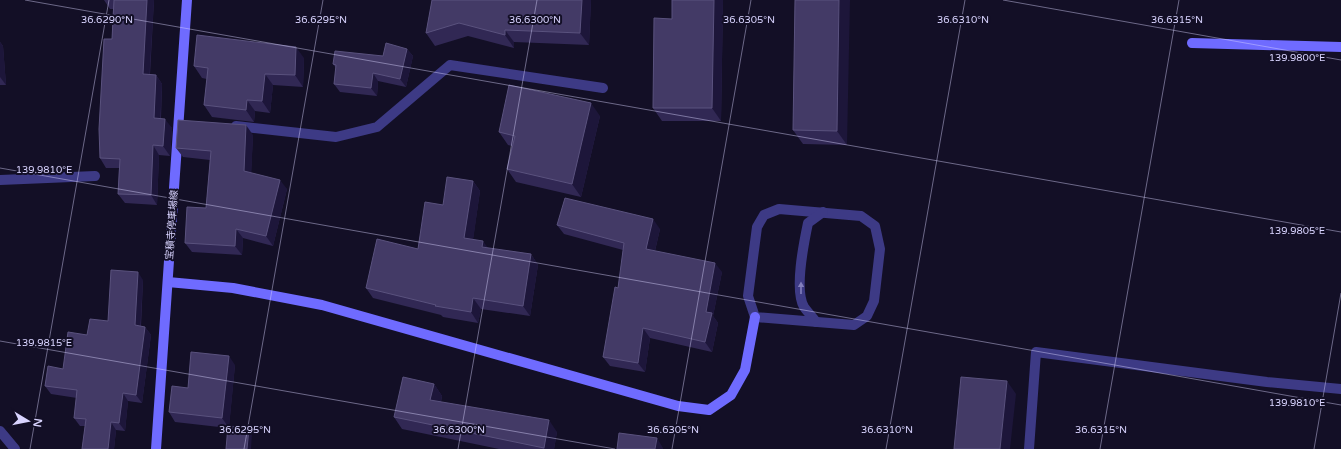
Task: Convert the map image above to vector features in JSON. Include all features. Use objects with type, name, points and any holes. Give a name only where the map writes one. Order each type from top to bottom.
[{"type":"street","name":"宝積寺停車場線","points":[[156,449],[168,282],[183,120],[187,0]]},
{"type":"street","points":[[1192,43],[1341,47]]},
{"type":"street","points":[[226,125],[336,137],[377,127],[450,65],[604,88]]},
{"type":"street","points":[[0,180],[95,176]]},
{"type":"street","points":[[168,282],[233,288],[322,305],[678,406],[708,410],[731,395],[745,370],[755,317],[748,296],[756,227],[764,215],[780,209],[823,212],[861,216],[875,226],[880,249],[874,301],[867,316],[854,325],[755,317]]},
{"type":"street","points":[[816,322],[804,306],[800,291],[804,240],[808,223],[823,212]]},
{"type":"street","points":[[1029,449],[1036,352],[1267,382],[1341,389]]},
{"type":"street","points":[[0,431],[15,449]]},
{"type":"building","points":[[114,0],[147,0],[143,74],[156,75],[154,118],[165,119],[163,146],[153,145],[151,195],[118,194],[120,159],[100,158],[99,129],[104,39],[112,39]]},
{"type":"building","points":[[432,0],[582,0],[580,33],[505,30],[505,35],[459,23],[426,33]]},
{"type":"building","points":[[672,0],[714,0],[712,108],[653,108],[654,18],[672,19]]},
{"type":"building","points":[[795,0],[839,0],[837,131],[793,130]]},
{"type":"building","points":[[197,35],[296,47],[295,75],[265,74],[262,101],[247,100],[246,110],[204,105],[208,68],[194,66]]},
{"type":"building","points":[[386,43],[407,49],[400,79],[373,73],[371,88],[334,84],[336,65],[333,64],[335,51],[383,56]]},
{"type":"building","points":[[509,85],[591,103],[572,184],[507,169],[515,136],[499,132]]},
{"type":"building","points":[[178,120],[246,125],[244,171],[280,180],[266,236],[236,229],[235,246],[185,243],[187,207],[206,208],[211,151],[176,148]]},
{"type":"building","points":[[447,177],[473,181],[464,238],[483,241],[482,247],[531,254],[523,306],[473,298],[471,312],[435,306],[436,305],[366,288],[377,239],[418,249],[425,202],[443,205]]},
{"type":"building","points":[[565,198],[653,219],[646,249],[715,263],[706,312],[712,313],[705,342],[643,328],[638,363],[603,357],[615,287],[618,288],[624,243],[557,225]]},
{"type":"building","points":[[111,270],[138,272],[135,325],[145,327],[136,395],[123,393],[119,423],[111,422],[108,449],[82,449],[86,419],[74,418],[77,390],[45,386],[48,366],[63,369],[68,332],[87,335],[90,319],[108,321]]},
{"type":"building","points":[[191,352],[229,356],[222,418],[169,412],[172,386],[188,388]]},
{"type":"building","points":[[403,377],[434,384],[430,400],[549,420],[544,448],[394,417]]},
{"type":"building","points":[[961,377],[1007,381],[1000,449],[954,449]]},
{"type":"building","points":[[228,426],[249,428],[247,449],[226,449]]},
{"type":"building","points":[[619,433],[657,438],[655,449],[617,449]]}]
